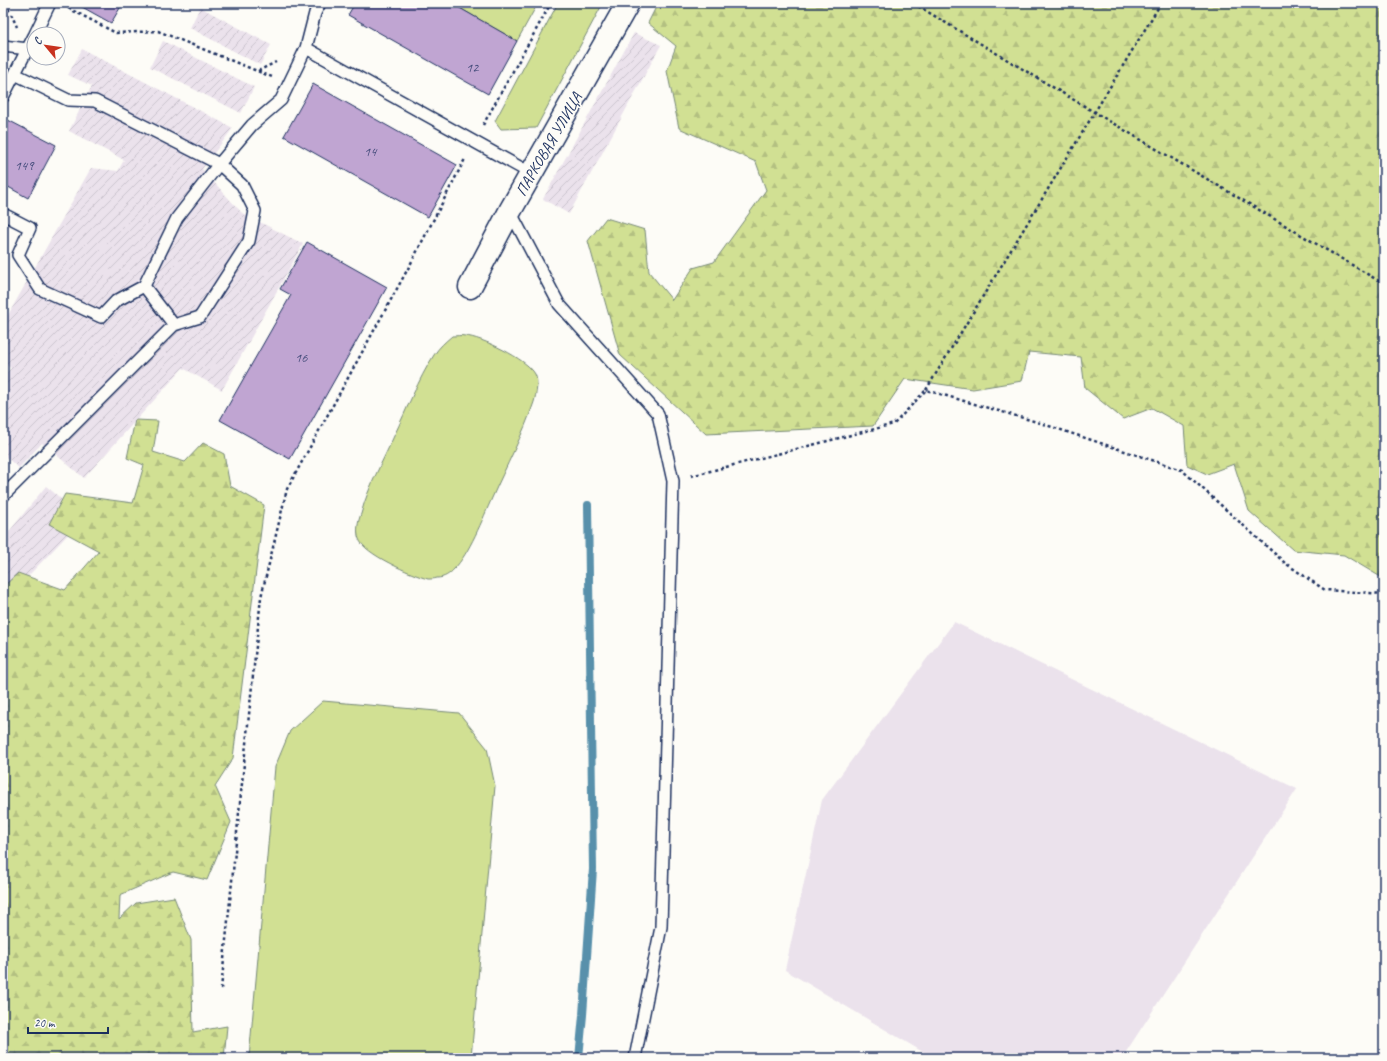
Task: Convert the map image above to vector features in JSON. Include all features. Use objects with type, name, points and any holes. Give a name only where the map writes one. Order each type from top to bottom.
[{"type":"street","name":"ПАРКОВАЯ УЛИЦА","points":[[470,287],[510,211],[628,3]]},
{"type":"lane","points":[[39,26],[50,3]]},
{"type":"lane","points":[[3,214],[30,228],[18,255],[40,289],[101,317],[116,301],[144,286],[177,218],[219,164],[252,125],[281,100],[306,48],[315,13],[320,3]]},
{"type":"lane","points":[[3,46],[26,49]]},
{"type":"lane","points":[[306,48],[532,174]]},
{"type":"lane","points":[[3,97],[26,53]]},
{"type":"lane","points":[[3,496],[174,325],[200,317],[249,241],[254,211],[242,185],[219,164],[95,101],[68,100],[15,74]]},
{"type":"lane","points":[[510,211],[559,304],[658,414],[673,481],[661,927],[635,1058]]},
{"type":"lane","points":[[144,286],[174,325]]},
{"type":"path","points":[[221,989],[261,597],[287,489],[410,265],[474,142],[551,3]]},
{"type":"path","points":[[913,3],[1384,284]]},
{"type":"path","points":[[673,481],[894,424],[926,390],[1161,3]]},
{"type":"path","points":[[66,6],[116,33],[158,31],[288,84]]},
{"type":"path","points":[[926,390],[1037,422],[1182,470],[1284,563],[1325,590],[1384,594]]},
{"type":"shaded area","points":[[200,7],[271,45],[260,65],[190,28]]},
{"type":"shaded area","points":[[634,33],[661,45],[569,214],[543,199]]},
{"type":"shaded area","points":[[163,41],[254,87],[241,113],[150,67]]},
{"type":"shaded area","points":[[82,49],[233,128],[202,169],[242,213],[303,244],[222,390],[183,368],[84,478],[42,443],[19,468],[3,455],[3,378],[11,368],[3,363],[3,324],[91,168],[118,171],[124,160],[69,131],[92,86],[68,75]]},
{"type":"shaded area","points":[[46,486],[84,518],[3,602],[3,539]]},
{"type":"shaded area","points":[[954,622],[1297,789],[1122,1058],[933,1058],[785,970],[822,800]]},
{"type":"green space","points":[[451,3],[538,3],[517,41]]},
{"type":"green space","points":[[558,3],[603,3],[536,128],[501,129],[495,121]]},
{"type":"green space","points":[[658,3],[1384,3],[1384,579],[1344,555],[1293,550],[1249,511],[1234,464],[1207,474],[1187,465],[1184,426],[1152,408],[1123,419],[1085,388],[1081,357],[1029,352],[1022,381],[973,389],[905,379],[873,426],[706,434],[620,355],[588,241],[606,218],[645,230],[649,272],[672,300],[693,268],[714,262],[766,190],[756,162],[679,128],[667,71],[676,46],[648,23]]},
{"type":"green space","points":[[452,336],[472,337],[482,340],[514,356],[530,368],[535,374],[537,388],[534,402],[525,426],[480,525],[465,554],[451,573],[442,577],[428,579],[400,569],[370,551],[359,539],[358,526],[364,504],[372,484],[418,384],[436,352]]},
{"type":"green space","points":[[135,420],[158,421],[153,452],[185,462],[203,443],[224,454],[230,486],[264,505],[233,758],[215,786],[231,822],[207,880],[173,872],[120,895],[119,919],[136,903],[174,897],[191,940],[193,1032],[227,1026],[224,1058],[3,1058],[3,587],[18,573],[65,590],[99,551],[49,524],[65,494],[133,503],[144,465],[127,458]]},
{"type":"green space","points":[[323,701],[459,713],[487,748],[495,786],[471,1058],[249,1058],[275,767],[290,731]]},
{"type":"building","points":[[75,3],[123,3],[111,23]]},
{"type":"building","points":[[355,3],[451,3],[517,41],[488,94],[348,15]]},
{"type":"building","points":[[313,84],[457,165],[428,217],[284,136]]},
{"type":"building","points":[[6,119],[56,145],[28,198],[3,184],[3,125]]},
{"type":"building","points":[[307,242],[387,287],[290,459],[220,420],[291,295],[280,289]]},
{"type":"waterway","points":[[579,1058],[593,869],[588,505]]}]
